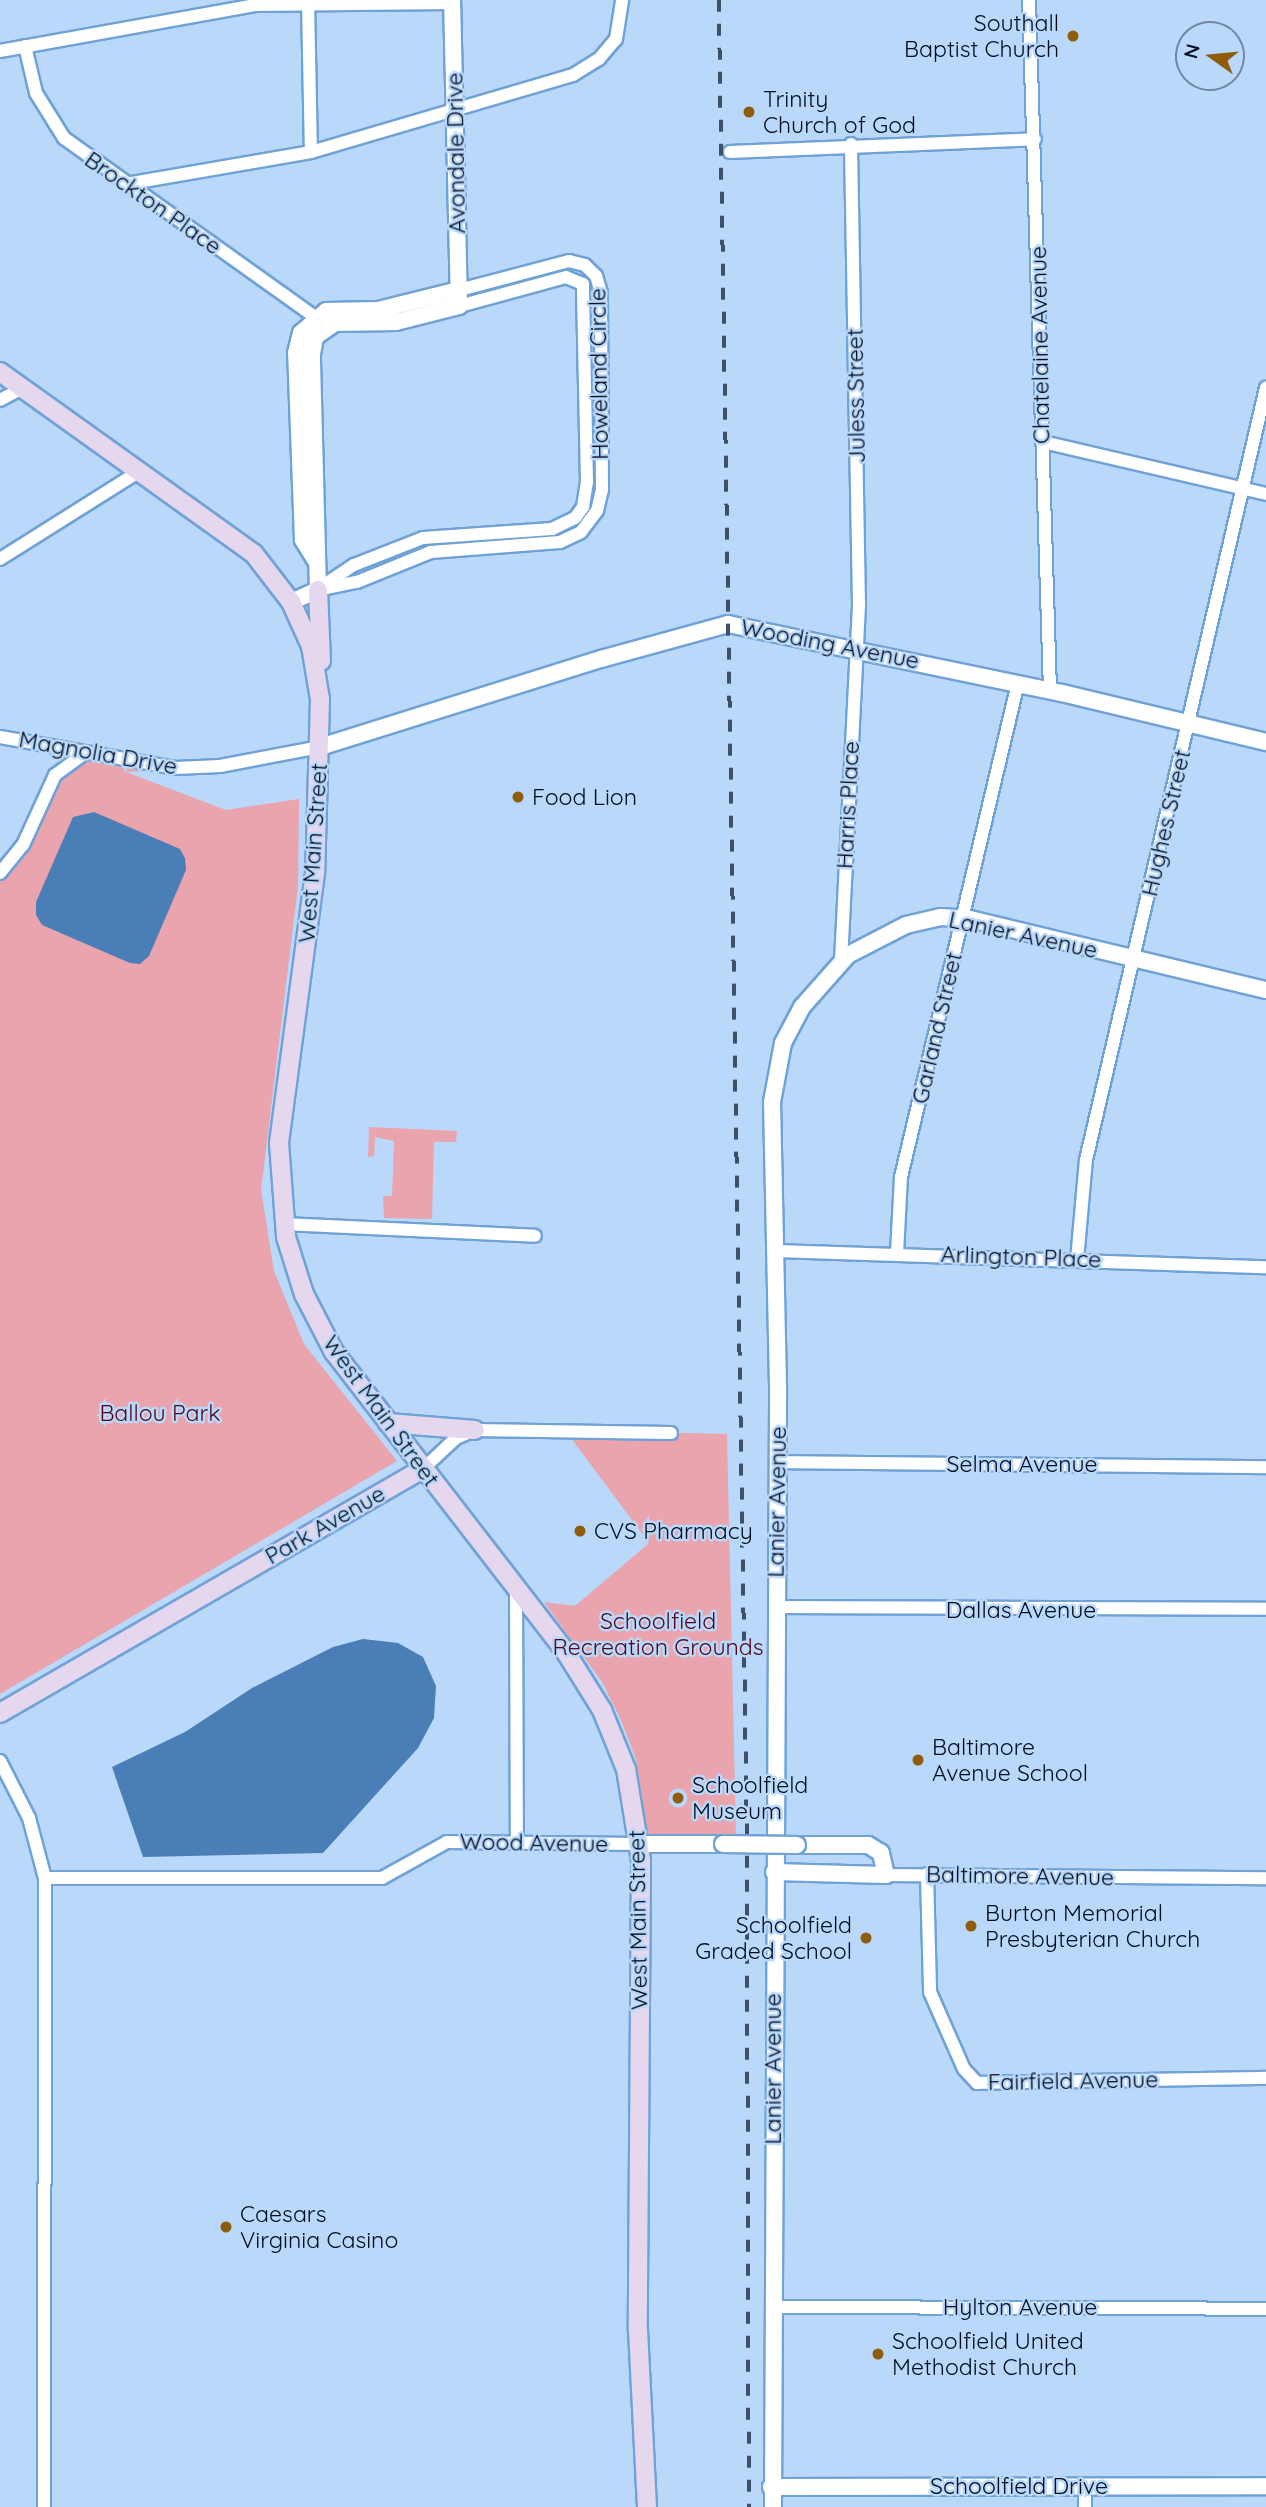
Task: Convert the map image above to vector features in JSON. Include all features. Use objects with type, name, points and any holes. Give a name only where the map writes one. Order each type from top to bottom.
[{"type":"main road","name":"West Main Street","points":[[0,372],[254,554],[291,602],[311,646],[320,699],[320,747],[312,910],[279,1143],[284,1224],[294,1266],[318,1325],[388,1423],[579,1671],[613,1732],[626,1769],[640,1844],[638,2330],[647,2507]]},
{"type":"main road","points":[[318,590],[320,699]]},
{"type":"main road","points":[[388,1423],[475,1430]]},
{"type":"main road","name":"Park Avenue","points":[[0,1713],[423,1469]]},
{"type":"street","points":[[126,184],[311,152],[587,68],[616,39],[622,0]]},
{"type":"street","name":"Chatelaine Avenue","points":[[1029,0],[1050,690]]},
{"type":"street","points":[[308,1],[311,152]]},
{"type":"street","points":[[0,51],[255,5],[308,1],[452,1]]},
{"type":"street","name":"Avondale Drive","points":[[452,1],[459,298]]},
{"type":"street","name":"Brockton Place","points":[[25,46],[36,93],[55,127],[80,152],[320,321]]},
{"type":"street","points":[[730,152],[851,144],[1035,139]]},
{"type":"street","name":"Juless Street","points":[[851,144],[858,649]]},
{"type":"street","name":"Howeland Circle","points":[[318,590],[357,582],[417,556],[567,540],[586,527],[597,511],[601,482],[601,293],[592,270],[569,261],[538,268],[459,298]]},
{"type":"street","points":[[538,268],[539,284]]},
{"type":"street","name":"Howeland Circle","points":[[291,602],[318,590],[354,565],[414,541],[478,533],[543,530],[575,518],[585,500],[587,482],[584,288],[579,280],[566,277],[539,284],[378,310],[337,309],[320,321]]},
{"type":"street","points":[[585,317],[601,317]]},
{"type":"street","points":[[318,590],[316,561],[303,540],[308,448],[297,342],[320,321]]},
{"type":"street","points":[[0,400],[23,388]]},
{"type":"street","name":"Hughes Street","points":[[1077,1261],[1086,1160],[1266,388]]},
{"type":"street","points":[[1043,442],[1266,494]]},
{"type":"street","points":[[0,559],[140,471]]},
{"type":"street","points":[[587,482],[601,482]]},
{"type":"street","points":[[543,530],[543,544]]},
{"type":"street","points":[[478,533],[480,548]]},
{"type":"street","points":[[414,541],[417,556]]},
{"type":"street","name":"Wooding Avenue","points":[[320,747],[711,626],[740,625],[1050,690],[1266,742]]},
{"type":"street","name":"Harris Place","points":[[841,961],[858,649]]},
{"type":"street","name":"Garland Street","points":[[897,1253],[901,1177],[1018,683]]},
{"type":"street","name":"Magnolia Drive","points":[[0,737],[137,764],[198,768],[320,747]]},
{"type":"street","points":[[0,873],[23,845],[55,775],[85,753]]},
{"type":"street","name":"Lanier Avenue","points":[[773,2507],[777,1462],[772,1102],[777,1063],[802,1007],[841,961],[905,925],[941,917],[962,918],[1266,990]]},
{"type":"street","points":[[284,1224],[535,1236]]},
{"type":"street","name":"Arlington Place","points":[[775,1251],[1266,1267]]},
{"type":"street","points":[[475,1430],[671,1433]]},
{"type":"street","name":"Park Avenue","points":[[423,1469],[456,1438],[475,1430]]},
{"type":"street","name":"Selma Avenue","points":[[777,1462],[1266,1467]]},
{"type":"street","points":[[516,1589],[517,1842]]},
{"type":"street","name":"Dallas Avenue","points":[[775,1607],[1266,1609]]},
{"type":"street","points":[[0,1761],[29,1818],[44,1878],[44,2507]]},
{"type":"street","name":"Wood Avenue","points":[[44,1878],[382,1878],[447,1842],[868,1845],[881,1853],[886,1875]]},
{"type":"street","name":"Baltimore Avenue","points":[[774,1872],[1266,1878]]},
{"type":"street","name":"Fairfield Avenue","points":[[927,1874],[930,1993],[964,2069],[977,2083],[1266,2078]]},
{"type":"street","name":"Hylton Avenue","points":[[774,2307],[1266,2309]]},
{"type":"street","points":[[1085,2486],[1085,2507]]},
{"type":"street","name":"Schoolfield Drive","points":[[772,2487],[1266,2486]]},
{"type":"green space","name":"Ballou Park","points":[[85,753],[137,764],[220,766],[126,772],[226,810],[299,799],[298,886],[261,1190],[274,1271],[304,1344],[397,1461],[0,1694],[0,871],[13,860],[49,788]]},
{"type":"green space","points":[[369,1127],[457,1131],[456,1142],[434,1142],[432,1219],[384,1218],[383,1196],[392,1196],[394,1141],[375,1137],[374,1156],[368,1157]]},
{"type":"green space","name":"Schoolfield Recreation Grounds","points":[[565,1430],[727,1434],[736,1836],[648,1835],[636,1759],[620,1718],[602,1682],[544,1602],[575,1606],[649,1543]]},
{"type":"water","points":[[94,812],[180,849],[185,858],[186,870],[149,956],[140,964],[130,963],[42,925],[36,915],[36,902],[73,817]]},
{"type":"water","points":[[363,1639],[398,1643],[423,1657],[436,1686],[434,1718],[418,1748],[323,1853],[143,1857],[112,1767],[185,1732],[252,1688],[333,1647]]},
{"type":"railway","points":[[719,0],[747,1832],[749,2507]]},
{"type":"place","name":"Southall Baptist Church","points":[[1073,36]]},
{"type":"place","name":"Trinity Church of God","points":[[749,112]]},
{"type":"place","name":"Food Lion","points":[[518,797]]},
{"type":"place","name":"CVS Pharmacy","points":[[580,1531]]},
{"type":"place","name":"Baltimore Avenue School","points":[[918,1760]]},
{"type":"place","name":"Schoolfield Museum","points":[[678,1798]]},
{"type":"place","name":"Burton Memorial Presbyterian Church","points":[[971,1926]]},
{"type":"place","name":"Schoolfield Graded School","points":[[866,1938]]},
{"type":"place","name":"Caesars Virginia Casino","points":[[226,2227]]},
{"type":"place","name":"Schoolfield United Methodist Church","points":[[878,2354]]}]
